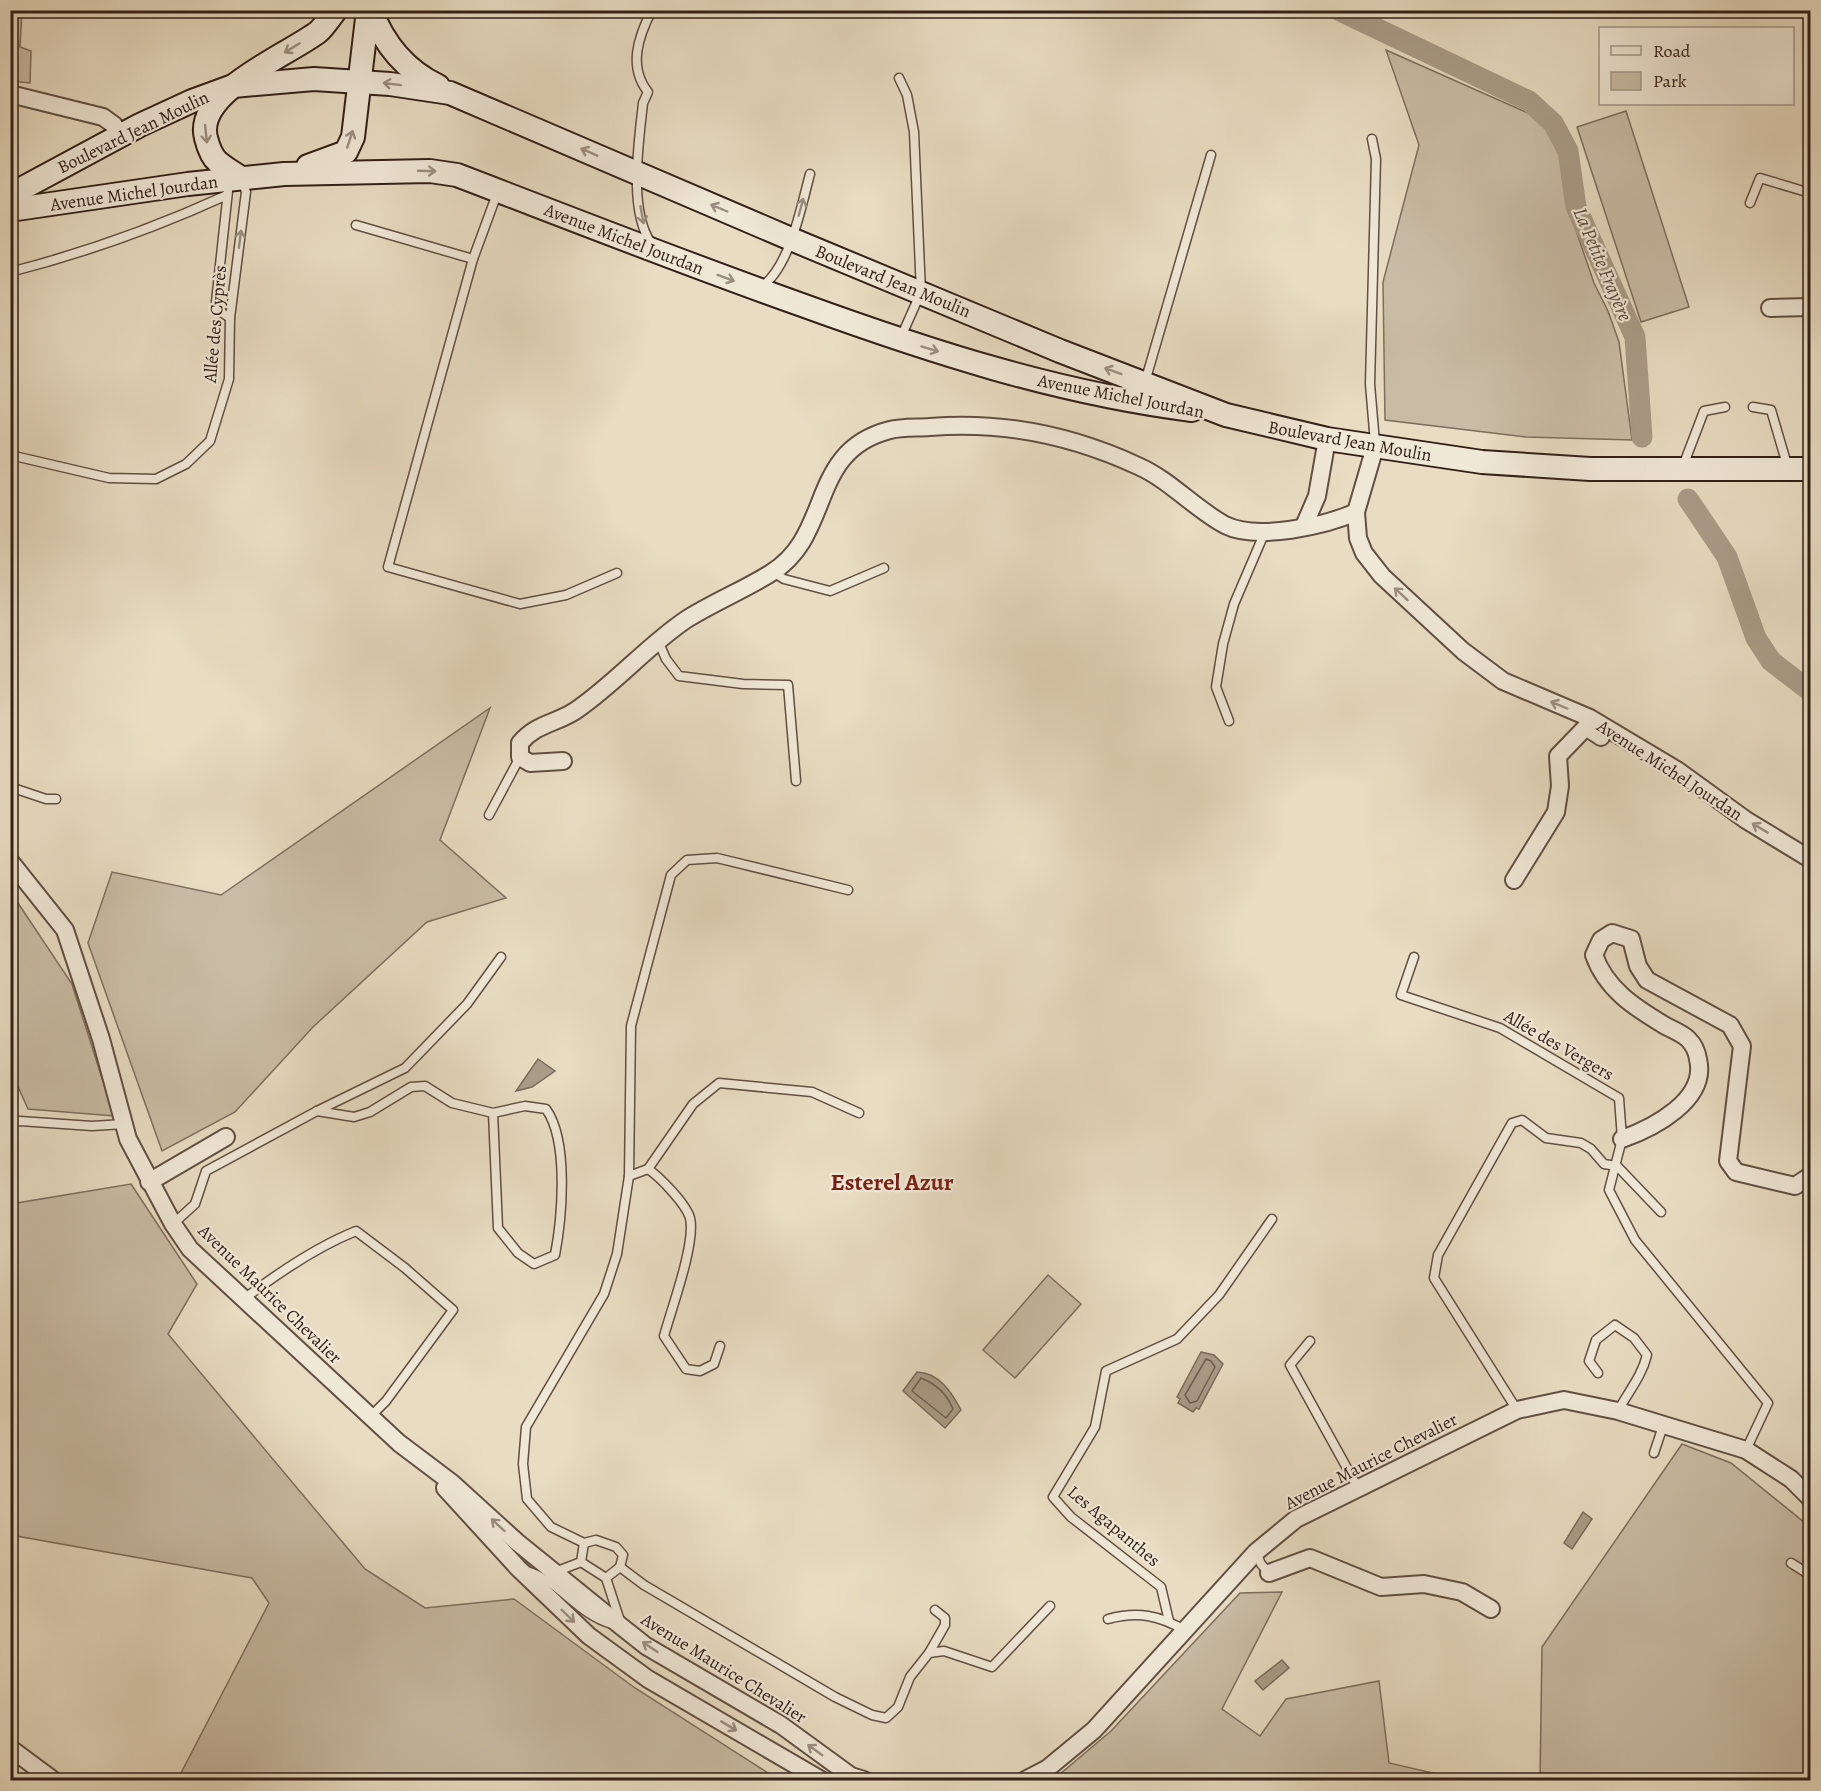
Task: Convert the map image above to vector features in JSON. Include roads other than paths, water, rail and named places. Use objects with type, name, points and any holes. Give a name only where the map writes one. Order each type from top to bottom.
[{"type":"main road","points":[[233,184],[208,148],[204,130],[207,114],[233,86],[320,31],[336,10]]},
{"type":"main road","points":[[284,174],[337,158],[346,152],[352,137],[369,10]]},
{"type":"main road","points":[[369,10],[384,40],[409,69],[450,93]]},
{"type":"main road","name":"Boulevard Jean Moulin","points":[[10,195],[120,135],[192,101],[233,86],[314,80],[360,81],[450,93],[1060,351],[1226,415],[1327,439],[1516,464],[1590,469],[1810,469]]},
{"type":"main road","name":"Avenue Michel Jourdan","points":[[10,210],[233,184],[284,174],[430,171],[457,175],[658,253],[900,340],[1072,390],[1150,405],[1226,415]]},
{"type":"street","points":[[10,94],[103,117],[114,126],[120,135]]},
{"type":"street","points":[[1770,308],[1810,307]]},
{"type":"street","points":[[563,761],[530,763],[520,757],[520,743],[531,730],[572,713],[611,684],[686,620],[773,572],[798,550],[815,519],[829,476],[850,448],[889,430],[956,425],[1028,429],[1091,447],[1141,467],[1227,526],[1264,534],[1334,522],[1356,512]]},
{"type":"street","points":[[1304,526],[1317,496],[1327,439]]},
{"type":"street","name":"Avenue Michel Jourdan","points":[[1376,447],[1356,512],[1358,538],[1364,553],[1383,576],[1463,651],[1503,681],[1590,718],[1677,770],[1746,820],[1810,859]]},
{"type":"street","points":[[1514,880],[1556,812],[1560,786],[1558,756],[1586,727],[1656,770],[1677,770]]},
{"type":"street","name":"Avenue Maurice Chevalier","points":[[10,861],[65,930],[101,1038],[128,1139],[172,1224],[190,1249],[428,1467],[452,1483],[554,1572],[646,1646],[781,1725],[851,1776],[864,1780]]},
{"type":"street","points":[[1622,1139],[1638,1133],[1685,1103],[1694,1090],[1700,1069],[1696,1052],[1688,1039],[1629,1005],[1600,970],[1594,955],[1601,940],[1612,933],[1631,939],[1638,966],[1647,980],[1730,1025],[1742,1046],[1728,1161],[1736,1172],[1795,1186],[1810,1176]]},
{"type":"street","points":[[149,1182],[226,1137]]},
{"type":"street","name":"Avenue Maurice Chevalier","points":[[1025,1780],[1048,1768],[1094,1730],[1256,1552],[1296,1519],[1517,1410],[1564,1400],[1618,1411],[1746,1450],[1791,1479],[1810,1498]]},
{"type":"street","name":"Avenue Maurice Chevalier","points":[[428,1467],[460,1507],[518,1568],[589,1636],[640,1672],[821,1780]]},
{"type":"street","points":[[1269,1573],[1310,1558],[1381,1587],[1424,1584],[1462,1592],[1491,1609]]},
{"type":"street","points":[[10,1748],[53,1780]]},
{"type":"lane","points":[[652,10],[638,46],[638,80],[648,92],[643,103],[635,173],[646,237],[658,253]]},
{"type":"lane","points":[[899,78],[908,95],[914,132],[921,292],[900,340]]},
{"type":"lane","points":[[1372,139],[1376,159],[1370,384],[1376,447]]},
{"type":"lane","points":[[1145,382],[1210,155]]},
{"type":"lane","points":[[758,290],[773,277],[791,239],[810,174]]},
{"type":"lane","points":[[1750,203],[1760,178],[1810,193]]},
{"type":"lane","points":[[10,272],[60,259],[158,225],[233,184]]},
{"type":"lane","points":[[230,318],[218,310],[216,302],[233,184]]},
{"type":"lane","name":"Allée des Cyprès","points":[[10,455],[110,478],[156,479],[186,464],[210,441],[229,380],[230,318],[246,192],[233,184]]},
{"type":"lane","points":[[498,190],[474,259],[388,567],[520,604],[566,595],[617,573]]},
{"type":"lane","points":[[357,225],[474,259]]},
{"type":"lane","points":[[1683,468],[1704,411],[1725,407]]},
{"type":"lane","points":[[1753,407],[1771,410],[1788,468]]},
{"type":"lane","points":[[1229,721],[1216,687],[1223,644],[1234,604],[1264,534]]},
{"type":"lane","points":[[773,572],[784,579],[830,591],[884,568]]},
{"type":"lane","points":[[659,643],[666,659],[680,676],[743,684],[788,685],[796,781]]},
{"type":"lane","points":[[489,815],[520,757]]},
{"type":"lane","points":[[10,787],[46,799],[56,799]]},
{"type":"lane","points":[[606,1578],[620,1567],[623,1555],[616,1547],[596,1540],[584,1543],[551,1527],[527,1499],[523,1464],[526,1427],[604,1294],[617,1254],[629,1176],[631,1026],[671,875],[687,860],[717,858],[848,890]]},
{"type":"lane","points":[[172,1224],[195,1204],[206,1172],[317,1111],[405,1068],[467,1004],[501,957]]},
{"type":"lane","name":"Allée des Vergers","points":[[1414,957],[1401,995],[1500,1028],[1619,1098],[1622,1139],[1617,1166],[1609,1190],[1635,1240],[1768,1403],[1746,1450]]},
{"type":"lane","points":[[629,1176],[648,1169],[693,1104],[719,1083],[812,1092],[859,1113]]},
{"type":"lane","points":[[317,1111],[354,1117],[370,1112],[411,1087],[425,1086],[452,1103],[493,1113],[525,1106],[546,1109],[552,1118],[562,1178],[561,1225],[555,1255],[534,1264],[518,1252],[498,1228],[493,1113]]},
{"type":"lane","points":[[1517,1410],[1434,1278],[1438,1255],[1512,1123],[1522,1120],[1546,1138],[1581,1143],[1591,1149],[1604,1164],[1617,1166],[1661,1212]]},
{"type":"lane","points":[[10,1123],[20,1121],[92,1126],[124,1124]]},
{"type":"lane","points":[[648,1169],[662,1179],[690,1218],[688,1248],[664,1336],[686,1369],[700,1371],[714,1364],[720,1346]]},
{"type":"lane","name":"Les Agapanthes","points":[[1169,1621],[1161,1587],[1071,1517],[1053,1497],[1095,1427],[1106,1371],[1177,1339],[1219,1295],[1272,1219]]},
{"type":"lane","points":[[243,1299],[291,1266],[337,1239],[356,1231],[405,1268],[453,1310],[386,1401],[371,1416]]},
{"type":"lane","points":[[1598,1373],[1588,1361],[1596,1340],[1615,1325],[1634,1338],[1647,1355],[1643,1372],[1632,1384],[1618,1411]]},
{"type":"lane","points":[[1310,1341],[1290,1365],[1358,1488]]},
{"type":"lane","points":[[1654,1453],[1664,1426]]},
{"type":"lane","points":[[581,1562],[584,1543]]},
{"type":"lane","points":[[1256,1552],[1261,1564],[1269,1573]]},
{"type":"lane","points":[[554,1572],[581,1562]]},
{"type":"lane","points":[[581,1562],[606,1578],[622,1627]]},
{"type":"lane","points":[[1791,1563],[1810,1575]]},
{"type":"lane","points":[[620,1567],[645,1585],[835,1697],[872,1715],[886,1718],[898,1707],[910,1677],[929,1653],[945,1625],[945,1618],[935,1610]]},
{"type":"lane","points":[[518,1568],[539,1575],[596,1620],[622,1627]]},
{"type":"lane","points":[[929,1653],[944,1652],[992,1667],[1050,1606]]},
{"type":"lane","points":[[1108,1619],[1130,1613],[1169,1621],[1186,1631]]},
{"type":"water","points":[[538,1059],[555,1071],[532,1087],[516,1091]]},
{"type":"water","points":[[1201,1352],[1214,1355],[1223,1364],[1199,1409],[1196,1408],[1193,1412],[1178,1403],[1180,1399],[1177,1397]]},
{"type":"water","points":[[917,1372],[932,1376],[944,1384],[961,1410],[945,1428],[903,1391]]},
{"type":"water","points":[[1583,1512],[1592,1519],[1572,1549],[1564,1543]]},
{"type":"water","points":[[1282,1660],[1289,1668],[1263,1690],[1255,1681]]},
{"type":"waterway","name":"La Petite Frayère","points":[[1338,10],[1529,101],[1553,123],[1568,151],[1576,207],[1635,337],[1642,437]]},
{"type":"waterway","name":"La Petite Frayère","points":[[1688,499],[1727,557],[1756,638],[1771,661],[1810,691]]},
{"type":"district","name":"Esterel Azur","points":[[892,1182]]}]
